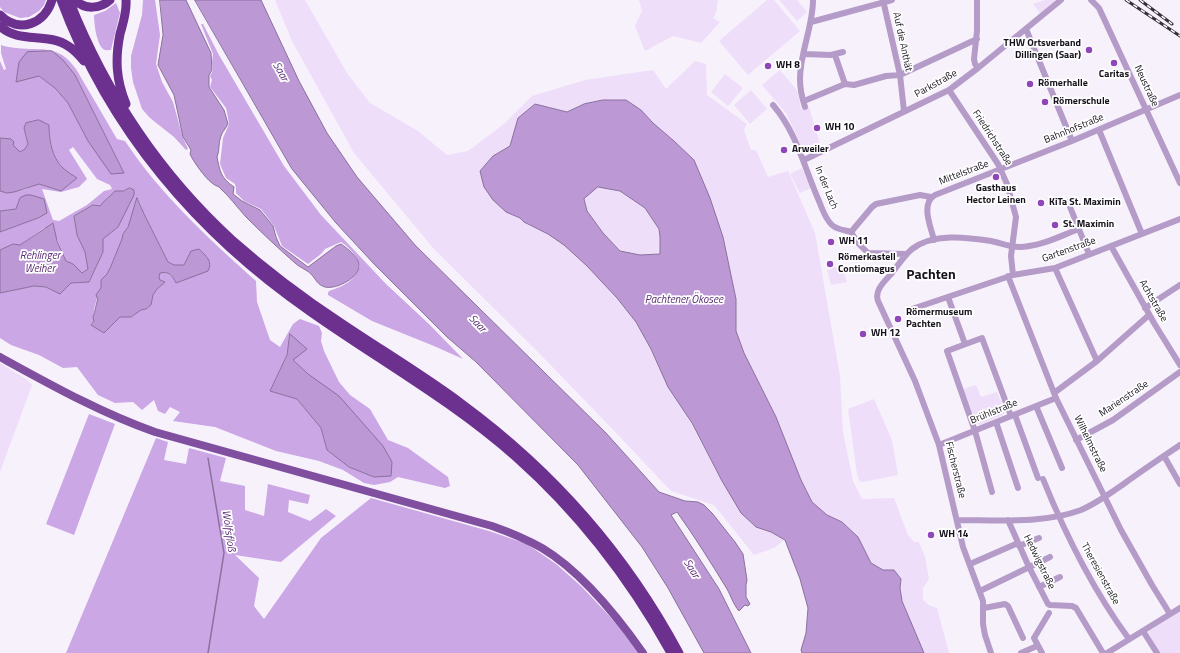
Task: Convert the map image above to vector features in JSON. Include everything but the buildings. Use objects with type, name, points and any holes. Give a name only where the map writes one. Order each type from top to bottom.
[{"type":"highway","points":[[0,15],[10,22],[17,24],[25,25],[33,23],[46,14],[52,0]]},
{"type":"highway","points":[[61,0],[79,43],[100,84],[127,130],[153,166],[190,210],[225,245],[272,284],[308,311],[482,424]]},
{"type":"highway","points":[[69,0],[97,62],[121,105],[160,161],[196,204],[249,255],[313,304],[434,385],[555,483],[610,545],[653,607],[680,653]]},
{"type":"highway","points":[[75,0],[84,6],[95,7],[104,5],[110,0]]},
{"type":"highway","points":[[126,0],[125,15],[117,54],[116,71],[119,87],[134,125]]},
{"type":"highway","points":[[0,26],[14,35],[54,40],[68,45],[80,56],[100,84]]},
{"type":"highway","points":[[500,438],[549,488],[603,550],[643,606],[671,653]]},
{"type":"main road","points":[[0,357],[89,405],[136,425],[179,439],[492,526],[522,538],[543,549],[570,569],[610,610],[643,653]]},
{"type":"street","points":[[813,0],[811,22],[800,80],[804,104],[845,84],[854,85],[886,76],[900,76],[977,39]]},
{"type":"street","points":[[811,22],[892,0]]},
{"type":"street","points":[[977,0],[977,39],[974,59],[978,68]]},
{"type":"street","name":"Parkstraße","points":[[804,160],[949,90],[1061,0]]},
{"type":"street","name":"Neustraße","points":[[1091,0],[1099,8],[1180,183]]},
{"type":"street","name":"Auf die Anthät","points":[[884,1],[900,76],[904,111]]},
{"type":"street","points":[[1026,29],[1072,141]]},
{"type":"street","points":[[804,54],[835,55],[843,52]]},
{"type":"street","points":[[835,55],[845,84]]},
{"type":"street","name":"Friedrichstraße","points":[[949,90],[1001,170],[1009,190],[1016,217],[1013,246]]},
{"type":"street","name":"Bahnhofstraße","points":[[1001,170],[1179,96]]},
{"type":"street","name":"In der Lach","points":[[773,105],[788,125],[828,220],[837,228],[852,232]]},
{"type":"street","points":[[1099,130],[1142,234]]},
{"type":"street","name":"Mittelstraße","points":[[934,240],[927,207],[928,201],[931,197],[1001,170]]},
{"type":"street","points":[[931,197],[920,195],[876,204],[852,232],[858,243],[868,253],[906,254],[919,245],[934,240],[947,238],[988,240],[1021,247],[1044,243],[1079,229]]},
{"type":"street","points":[[1068,202],[1089,254]]},
{"type":"street","name":"Gartenstraße","points":[[912,309],[1010,275],[1055,268],[1180,219]]},
{"type":"street","name":"Wilhelmstraße","points":[[1013,246],[1010,275],[1055,395],[1076,440],[1137,560],[1170,614]]},
{"type":"street","name":"Achtstraße","points":[[1110,246],[1145,308],[1180,364]]},
{"type":"street","name":"Fischerstraße","points":[[906,254],[878,290],[877,298],[915,381],[939,445],[963,546],[980,591],[984,608],[983,624],[991,653]]},
{"type":"street","points":[[1055,268],[1097,361]]},
{"type":"street","points":[[1145,308],[1180,285]]},
{"type":"street","points":[[948,297],[965,344],[947,351],[975,431],[992,492]]},
{"type":"street","name":"Brühlstraße","points":[[939,445],[1036,406],[1055,395],[1097,361],[1149,314]]},
{"type":"street","name":"Theresienstraße","points":[[965,344],[982,338],[1013,415],[1058,516],[1097,592],[1129,640]]},
{"type":"street","name":"Marienstraße","points":[[1076,440],[1113,420],[1180,372]]},
{"type":"street","points":[[1036,406],[1062,468]]},
{"type":"street","points":[[996,422],[1018,488]]},
{"type":"street","points":[[957,520],[1008,520],[1058,516],[1081,510],[1105,497],[1180,445]]},
{"type":"street","points":[[1164,456],[1180,484]]},
{"type":"street","name":"Hedwigstraße","points":[[1008,520],[1029,567],[1048,604],[1072,606],[1076,608],[1104,653]]},
{"type":"street","points":[[970,564],[1039,538]]},
{"type":"street","points":[[980,591],[1050,557]]},
{"type":"street","points":[[1039,587],[1060,577]]},
{"type":"street","points":[[984,608],[1006,604],[1023,638]]},
{"type":"street","points":[[1107,653],[1180,608]]},
{"type":"street","points":[[1042,653],[1034,640],[1034,636],[1049,613]]},
{"type":"street","points":[[1144,631],[1157,653]]},
{"type":"street","points":[[1022,653],[1037,646]]},
{"type":"shaded area","points":[[0,0],[46,0],[39,11],[29,17],[20,18],[4,12],[0,7]]},
{"type":"shaded area","points":[[143,0],[155,0],[160,35],[156,64],[162,82],[173,102],[183,138],[188,149],[186,150],[174,137],[150,118],[142,109],[133,82],[131,56],[142,15]]},
{"type":"shaded area","points":[[275,0],[305,0],[347,73],[370,103],[418,131],[447,155],[468,151],[504,124],[532,96],[585,80],[653,70],[666,89],[695,61],[706,64],[707,95],[747,124],[744,130],[751,150],[756,150],[768,177],[788,171],[815,233],[840,376],[843,432],[853,481],[862,499],[894,498],[908,535],[914,542],[919,542],[925,557],[929,579],[923,588],[923,600],[930,606],[937,608],[949,653],[924,653],[902,601],[900,588],[901,579],[894,570],[883,570],[871,563],[858,537],[842,522],[827,515],[812,502],[776,417],[744,353],[736,331],[736,299],[723,237],[710,198],[694,160],[653,123],[641,110],[626,100],[584,104],[567,112],[535,104],[518,118],[510,146],[493,156],[506,212],[520,218],[524,222],[548,234],[564,245],[587,266],[617,298],[636,322],[722,481],[741,513],[756,527],[771,532],[784,540],[774,548],[754,555],[714,505],[671,491],[540,354],[434,249],[354,153],[292,41]]},
{"type":"shaded area","points":[[639,0],[718,0],[716,13],[713,18],[720,22],[701,43],[673,36],[645,51],[635,26],[642,11]]},
{"type":"shaded area","points":[[767,0],[774,0],[800,31],[748,75],[719,41]]},
{"type":"shaded area","points":[[779,0],[797,0],[807,12],[797,21]]},
{"type":"shaded area","points":[[1045,0],[1055,1],[1040,13],[1033,4]]},
{"type":"shaded area","points":[[116,3],[120,13],[111,50],[105,50],[100,45],[97,37],[94,15],[105,11]]},
{"type":"shaded area","points":[[201,24],[203,24],[219,55],[284,166],[321,215],[386,284],[430,325],[463,359],[372,321],[328,295],[329,291],[340,287],[352,279],[358,271],[360,266],[359,263],[350,249],[341,242],[325,249],[308,264],[282,246],[274,226],[261,209],[244,201],[236,193],[235,184],[226,178],[220,164],[223,138],[229,124],[226,108],[210,87],[212,80],[210,76],[213,70],[213,54]]},
{"type":"shaded area","points":[[1,45],[16,48],[43,49],[56,52],[69,61],[76,69],[117,139],[125,141],[153,179],[169,197],[203,232],[256,281],[257,302],[270,340],[280,347],[293,324],[300,319],[319,326],[322,333],[321,341],[324,351],[339,382],[350,395],[370,409],[388,440],[408,448],[448,477],[450,486],[445,488],[398,477],[390,482],[374,485],[364,483],[343,470],[319,461],[276,451],[215,427],[173,421],[180,412],[170,407],[165,414],[158,411],[154,400],[142,410],[133,402],[115,403],[98,395],[77,367],[63,368],[39,355],[11,345],[0,338],[0,293],[34,286],[46,287],[60,294],[71,283],[89,282],[103,252],[102,239],[118,227],[130,188],[123,191],[115,191],[100,206],[93,205],[74,216],[77,235],[85,252],[88,269],[82,273],[73,264],[66,261],[54,232],[44,228],[20,245],[13,244],[0,250],[0,232],[38,218],[47,212],[20,198],[16,209],[0,211],[0,191],[7,193],[26,189],[33,185],[39,184],[61,191],[62,167],[52,148],[49,125],[24,128],[28,144],[25,149],[20,152],[5,138],[0,138],[0,61],[4,70],[6,69],[1,53]],"holes":[[[75,75],[124,173],[88,141],[68,103],[55,88],[39,76]],[[73,147],[97,179],[110,185],[112,189],[104,191],[87,205],[59,221],[53,220],[42,189],[61,192],[79,187],[87,179],[69,150]],[[138,199],[168,262],[174,265],[184,265],[188,258],[176,283],[170,275],[160,273],[158,277],[164,282],[153,295],[151,305],[131,317],[120,317],[104,333],[91,324],[94,321],[93,317],[95,305],[101,280],[107,274],[123,234],[128,227]],[[290,335],[292,360],[363,425],[383,446],[374,477],[349,467],[327,450],[321,428],[297,399],[270,391],[287,355]]]},
{"type":"shaded area","points":[[780,70],[796,89],[801,109],[809,107],[821,147],[805,154],[786,113],[762,85]]},
{"type":"shaded area","points":[[725,74],[743,88],[728,106],[711,92]]},
{"type":"shaded area","points":[[751,90],[767,109],[750,124],[734,105]]},
{"type":"shaded area","points":[[802,168],[811,188],[800,193],[790,174]]},
{"type":"shaded area","points":[[598,187],[620,191],[645,208],[659,229],[660,254],[640,255],[620,251],[603,233],[586,211],[584,198]]},
{"type":"shaded area","points":[[841,265],[847,282],[831,285],[827,270]]},
{"type":"shaded area","points":[[0,363],[26,379],[32,385],[0,472]]},
{"type":"shaded area","points":[[976,385],[981,397],[997,392],[1005,411],[1003,415],[980,425],[976,423],[963,389]]},
{"type":"shaded area","points":[[874,399],[892,440],[898,475],[863,482],[859,481],[857,474],[848,409]]},
{"type":"shaded area","points":[[89,414],[115,424],[74,535],[46,524]]},
{"type":"shaded area","points":[[156,438],[168,442],[164,460],[186,464],[189,448],[226,458],[220,481],[245,486],[245,510],[264,516],[268,484],[310,495],[308,504],[289,500],[288,512],[310,521],[326,509],[336,516],[281,562],[235,555],[259,578],[254,606],[264,619],[321,538],[371,498],[489,531],[527,544],[556,564],[582,587],[614,621],[639,653],[66,653]]},
{"type":"shaded area","points":[[1180,611],[1180,653],[1160,653],[1148,632]]},
{"type":"water","points":[[160,0],[186,0],[211,53],[212,70],[209,75],[209,87],[224,110],[228,124],[220,139],[217,157],[222,174],[226,181],[234,187],[233,194],[242,201],[260,210],[273,226],[280,246],[308,267],[336,246],[341,244],[354,256],[359,264],[359,269],[356,274],[347,282],[335,286],[325,287],[317,282],[310,273],[297,265],[258,229],[223,190],[209,181],[196,165],[190,154],[191,150],[183,137],[174,95],[158,65],[163,35]]},
{"type":"water","name":"Saar","points":[[195,0],[261,0],[299,81],[327,133],[357,177],[415,245],[606,433],[659,492],[685,501],[698,502],[704,505],[712,513],[743,554],[747,580],[746,597],[750,604],[748,606],[745,605],[739,611],[709,560],[677,512],[671,515],[719,589],[751,653],[704,653],[668,588],[642,547],[578,465],[476,362],[447,337],[375,265],[336,223],[292,169]]},
{"type":"water","points":[[52,51],[63,60],[75,75],[124,173],[111,174],[88,141],[68,103],[55,88],[39,76],[16,82],[19,62],[27,52]]},
{"type":"water","name":"Pachtener Ökosee","points":[[603,100],[626,100],[641,110],[653,123],[694,160],[710,198],[723,237],[736,299],[736,331],[744,353],[776,417],[801,480],[812,502],[827,515],[842,522],[858,537],[871,563],[883,570],[894,570],[901,579],[900,588],[902,601],[924,653],[802,653],[801,650],[806,633],[808,608],[800,579],[785,540],[771,532],[756,527],[741,513],[722,481],[692,423],[668,387],[651,349],[636,322],[617,298],[587,266],[564,245],[548,234],[524,222],[520,218],[506,212],[493,200],[484,187],[480,171],[493,156],[510,146],[518,118],[535,104],[567,112],[584,104]],"holes":[[[598,187],[620,191],[645,208],[659,229],[660,254],[640,255],[620,251],[603,233],[587,211],[584,199]]]},
{"type":"water","points":[[39,120],[49,125],[51,144],[58,162],[64,169],[77,178],[61,191],[39,184],[14,192],[7,193],[0,191],[0,138],[11,139],[14,142],[13,145],[20,152],[25,149],[28,144],[24,128],[26,123]]},
{"type":"water","name":"Rehlinger Weiher","points":[[130,188],[134,190],[134,195],[118,227],[103,239],[103,252],[89,282],[71,283],[60,294],[46,287],[34,286],[0,293],[0,250],[13,244],[20,245],[53,223],[57,241],[66,261],[73,264],[82,273],[88,269],[85,252],[77,235],[74,216],[93,205],[100,206],[115,191],[123,191]]},
{"type":"water","name":"Rehlinger Weiher","points":[[26,195],[44,199],[47,213],[38,218],[0,232],[0,211],[16,209],[20,198]]},
{"type":"water","points":[[137,198],[168,262],[174,265],[184,265],[191,251],[199,249],[208,259],[210,264],[208,271],[176,283],[170,274],[160,273],[160,280],[165,282],[153,295],[151,305],[131,317],[120,317],[104,333],[91,325],[94,321],[93,317],[98,299],[96,295],[101,288],[101,280],[107,274],[123,234],[128,227]]},
{"type":"water","points":[[290,334],[307,349],[293,360],[308,374],[339,396],[383,446],[392,462],[391,476],[374,477],[349,467],[327,450],[321,428],[297,399],[270,391],[287,355]]},
{"type":"waterway","name":"Wolfsfloß","points":[[208,458],[224,553],[208,653]]},
{"type":"railway","points":[[1126,0],[1180,36]]},
{"type":"railway","points":[[1140,0],[1172,24]]},
{"type":"place","name":"THW Ortsverband Dillingen (Saar)","points":[[1089,50]]},
{"type":"place","name":"Caritas","points":[[1114,63]]},
{"type":"place","name":"WH 8","points":[[768,66]]},
{"type":"place","name":"Römerhalle","points":[[1030,84]]},
{"type":"place","name":"Römerschule","points":[[1045,102]]},
{"type":"place","name":"WH 10","points":[[817,128]]},
{"type":"place","name":"Arweiler","points":[[784,150]]},
{"type":"place","name":"Gasthaus Hector Leinen","points":[[996,177]]},
{"type":"place","name":"KiTa St. Maximin","points":[[1041,203]]},
{"type":"place","name":"St. Maximin","points":[[1055,225]]},
{"type":"place","name":"WH 11","points":[[831,242]]},
{"type":"place","name":"Römerkastell Contiomagus","points":[[830,264]]},
{"type":"place","name":"Römermuseum Pachten","points":[[898,319]]},
{"type":"place","name":"WH 12","points":[[863,334]]},
{"type":"place","name":"WH 14","points":[[931,535]]},
{"type":"district","name":"Pachten","points":[[931,276]]}]
